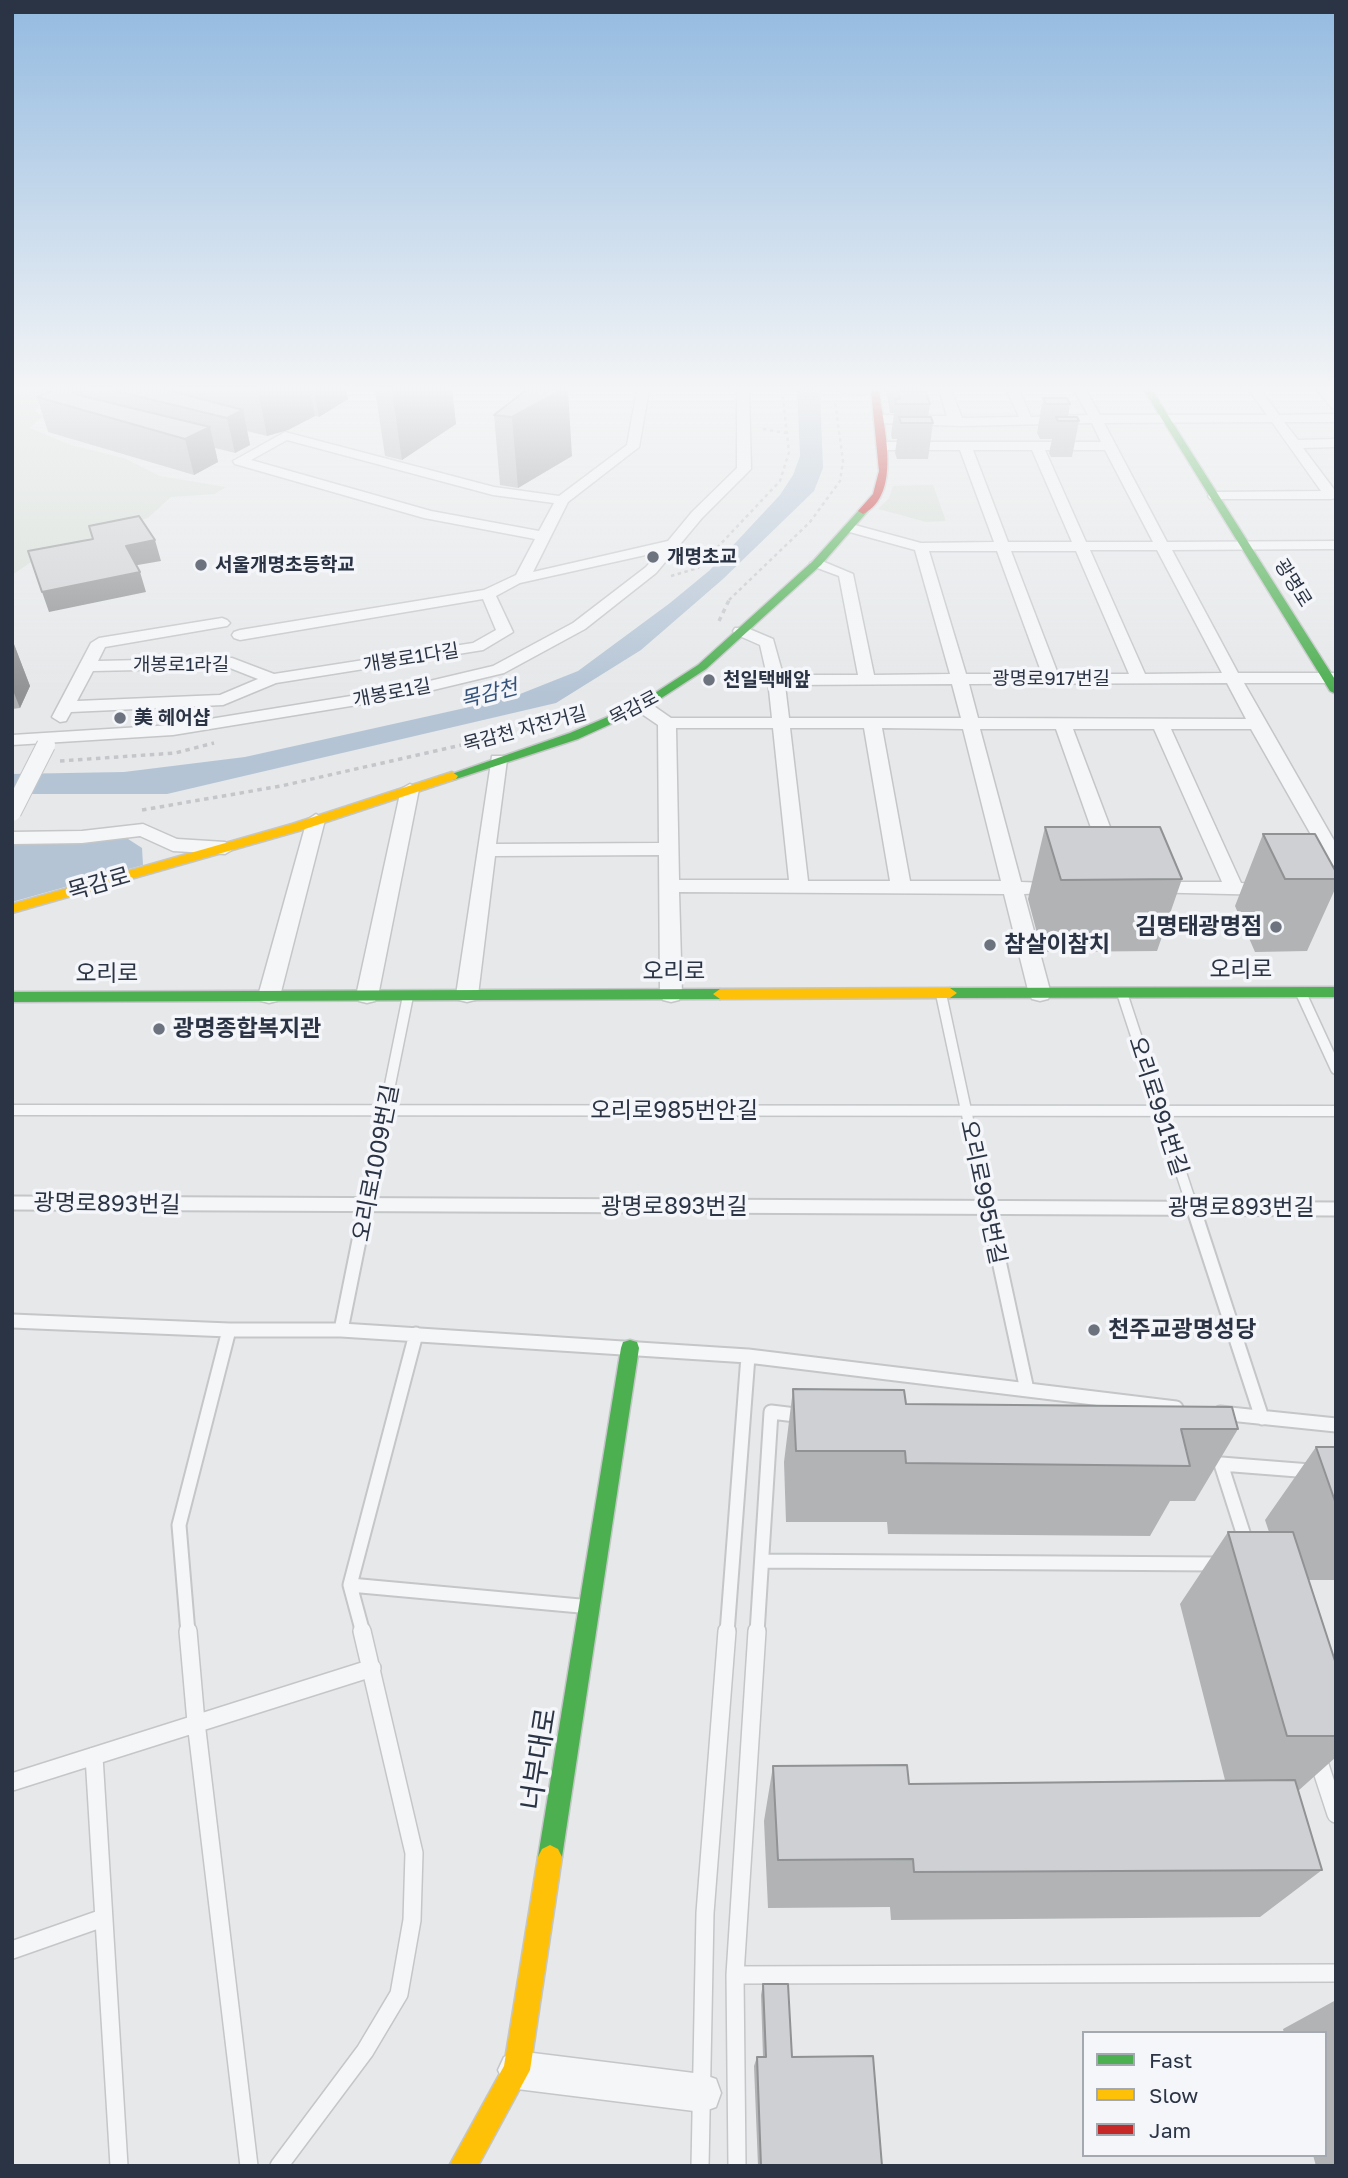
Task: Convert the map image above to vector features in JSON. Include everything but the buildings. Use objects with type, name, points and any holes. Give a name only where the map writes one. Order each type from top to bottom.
[{"type":"street","points":[[346,492],[429,515],[544,536]]},
{"type":"street","points":[[498,492],[562,500]]},
{"type":"street","points":[[522,578],[562,500],[573,492]]},
{"type":"street","name":"개봉로1길","points":[[12,740],[47,742],[173,730],[400,693],[498,670],[579,626],[651,570],[697,515],[721,492]]},
{"type":"street","name":"목감로","points":[[12,909],[316,820],[574,736],[642,706],[702,667],[817,563],[879,492]]},
{"type":"street","points":[[983,492],[1052,679]]},
{"type":"street","points":[[1058,492],[1139,679]]},
{"type":"street","points":[[1135,492],[1257,724],[1336,861]]},
{"type":"street","name":"광명로","points":[[1212,492],[1333,682]]},
{"type":"street","points":[[1215,496],[1331,495],[1329,492]]},
{"type":"street","points":[[850,528],[921,547],[1336,545]]},
{"type":"street","points":[[240,635],[488,594],[522,578],[673,544]]},
{"type":"street","points":[[921,547],[959,679],[1040,994]]},
{"type":"street","points":[[817,563],[846,573],[867,679]]},
{"type":"street","name":"개봉로1다길","points":[[272,679],[477,647],[505,632],[488,594]]},
{"type":"street","name":"개봉로1라길","points":[[12,812],[99,642],[222,623]]},
{"type":"street","points":[[741,631],[767,642],[776,680],[799,885]]},
{"type":"street","name":"개봉로1라길","points":[[86,666],[232,663],[272,679]]},
{"type":"street","name":"광명로917번길","points":[[776,680],[1232,678],[1333,682]]},
{"type":"street","name":"개봉로1라길","points":[[65,708],[223,700],[272,679]]},
{"type":"street","points":[[642,706],[667,723],[1257,724]]},
{"type":"street","points":[[667,723],[671,995]]},
{"type":"street","points":[[872,723],[901,887]]},
{"type":"street","points":[[1063,724],[1120,882],[1297,889]]},
{"type":"street","points":[[1160,724],[1234,888]]},
{"type":"street","points":[[467,995],[498,760]]},
{"type":"street","points":[[367,996],[410,789]]},
{"type":"street","points":[[269,996],[316,820]]},
{"type":"street","name":"목감로","points":[[12,838],[82,837],[143,830],[173,845],[225,848]]},
{"type":"street","points":[[487,850],[669,849]]},
{"type":"street","points":[[669,886],[1081,888]]},
{"type":"street","name":"오리로","points":[[12,997],[1336,992]]},
{"type":"street","name":"너부대로","points":[[463,2166],[517,2070],[629,1348]]},
{"type":"street","points":[[517,2070],[702,2093]]},
{"type":"lane","points":[[1301,992],[1336,1069]]},
{"type":"lane","name":"오리로991번길","points":[[1122,993],[1262,1418]]},
{"type":"lane","name":"오리로995번길","points":[[941,994],[1027,1390]]},
{"type":"lane","name":"오리로1009번길","points":[[341,1329],[368,1206],[408,996]]},
{"type":"lane","name":"오리로985번안길","points":[[12,1110],[1336,1111]]},
{"type":"lane","name":"광명로893번길","points":[[12,1203],[1336,1209]]},
{"type":"lane","points":[[13,1323],[229,1330],[341,1329],[748,1356],[1190,1410]]},
{"type":"lane","points":[[229,1330],[178,1525],[196,1722],[249,2166]]},
{"type":"lane","points":[[279,2166],[365,2051],[399,1994],[412,1920],[414,1853],[372,1668],[350,1585],[416,1334]]},
{"type":"lane","points":[[700,2166],[705,1913],[748,1356]]},
{"type":"lane","points":[[1208,1424],[1204,1411],[1336,1425]]},
{"type":"lane","points":[[737,2166],[735,1975],[771,1412],[825,1419]]},
{"type":"lane","points":[[1254,1565],[1215,1459],[1336,1473]]},
{"type":"lane","points":[[762,1561],[1226,1564]]},
{"type":"lane","points":[[350,1585],[589,1606]]},
{"type":"lane","points":[[12,1782],[372,1668]]},
{"type":"lane","points":[[1310,1735],[1336,1814]]},
{"type":"lane","points":[[94,1756],[119,2166]]},
{"type":"lane","points":[[12,1950],[103,1918]]},
{"type":"lane","points":[[735,1975],[1336,1973]]},
{"type":"path","points":[[715,626],[730,597],[810,522],[832,492]]},
{"type":"path","name":"목감천 자전거길","points":[[138,811],[233,798],[406,760],[519,731]]},
{"type":"shaded area","points":[[12,492],[219,492],[171,497],[148,518],[43,554],[12,575]]},
{"type":"shaded area","points":[[891,492],[935,492],[946,521],[926,522],[878,509],[889,498]]},
{"type":"water","name":"목감천","points":[[782,492],[813,492],[723,579],[641,650],[556,703],[167,794],[12,794],[12,774],[124,772],[245,757],[510,698],[578,671],[670,603],[710,570]]},
{"type":"water","points":[[125,837],[142,848],[143,865],[12,902],[12,843]]},
{"type":"traffic: fast","points":[[1211,492],[1336,691]]},
{"type":"traffic: fast","points":[[452,776],[574,736],[642,706],[702,667],[817,563],[863,511]]},
{"type":"traffic: fast","points":[[950,993],[1336,992]]},
{"type":"traffic: fast","points":[[12,997],[720,994]]},
{"type":"traffic: fast","points":[[550,1857],[630,1348]]},
{"type":"traffic: slow","points":[[12,909],[297,827],[452,776]]},
{"type":"traffic: slow","points":[[720,994],[950,993]]},
{"type":"traffic: slow","points":[[463,2166],[517,2070],[550,1857]]},
{"type":"traffic: jam","points":[[863,511],[879,492]]},
{"type":"place","name":"개명초교","points":[[653,557]]},
{"type":"place","name":"서울개명초등학교","points":[[201,565]]},
{"type":"place","name":"천일택배앞","points":[[709,680]]},
{"type":"place","name":"美 헤어샵","points":[[120,718]]},
{"type":"place","name":"김명태광명점","points":[[1276,927]]},
{"type":"place","name":"참살이참치","points":[[990,945]]},
{"type":"place","name":"광명종합복지관","points":[[159,1029]]},
{"type":"place","name":"천주교광명성당","points":[[1094,1330]]}]
